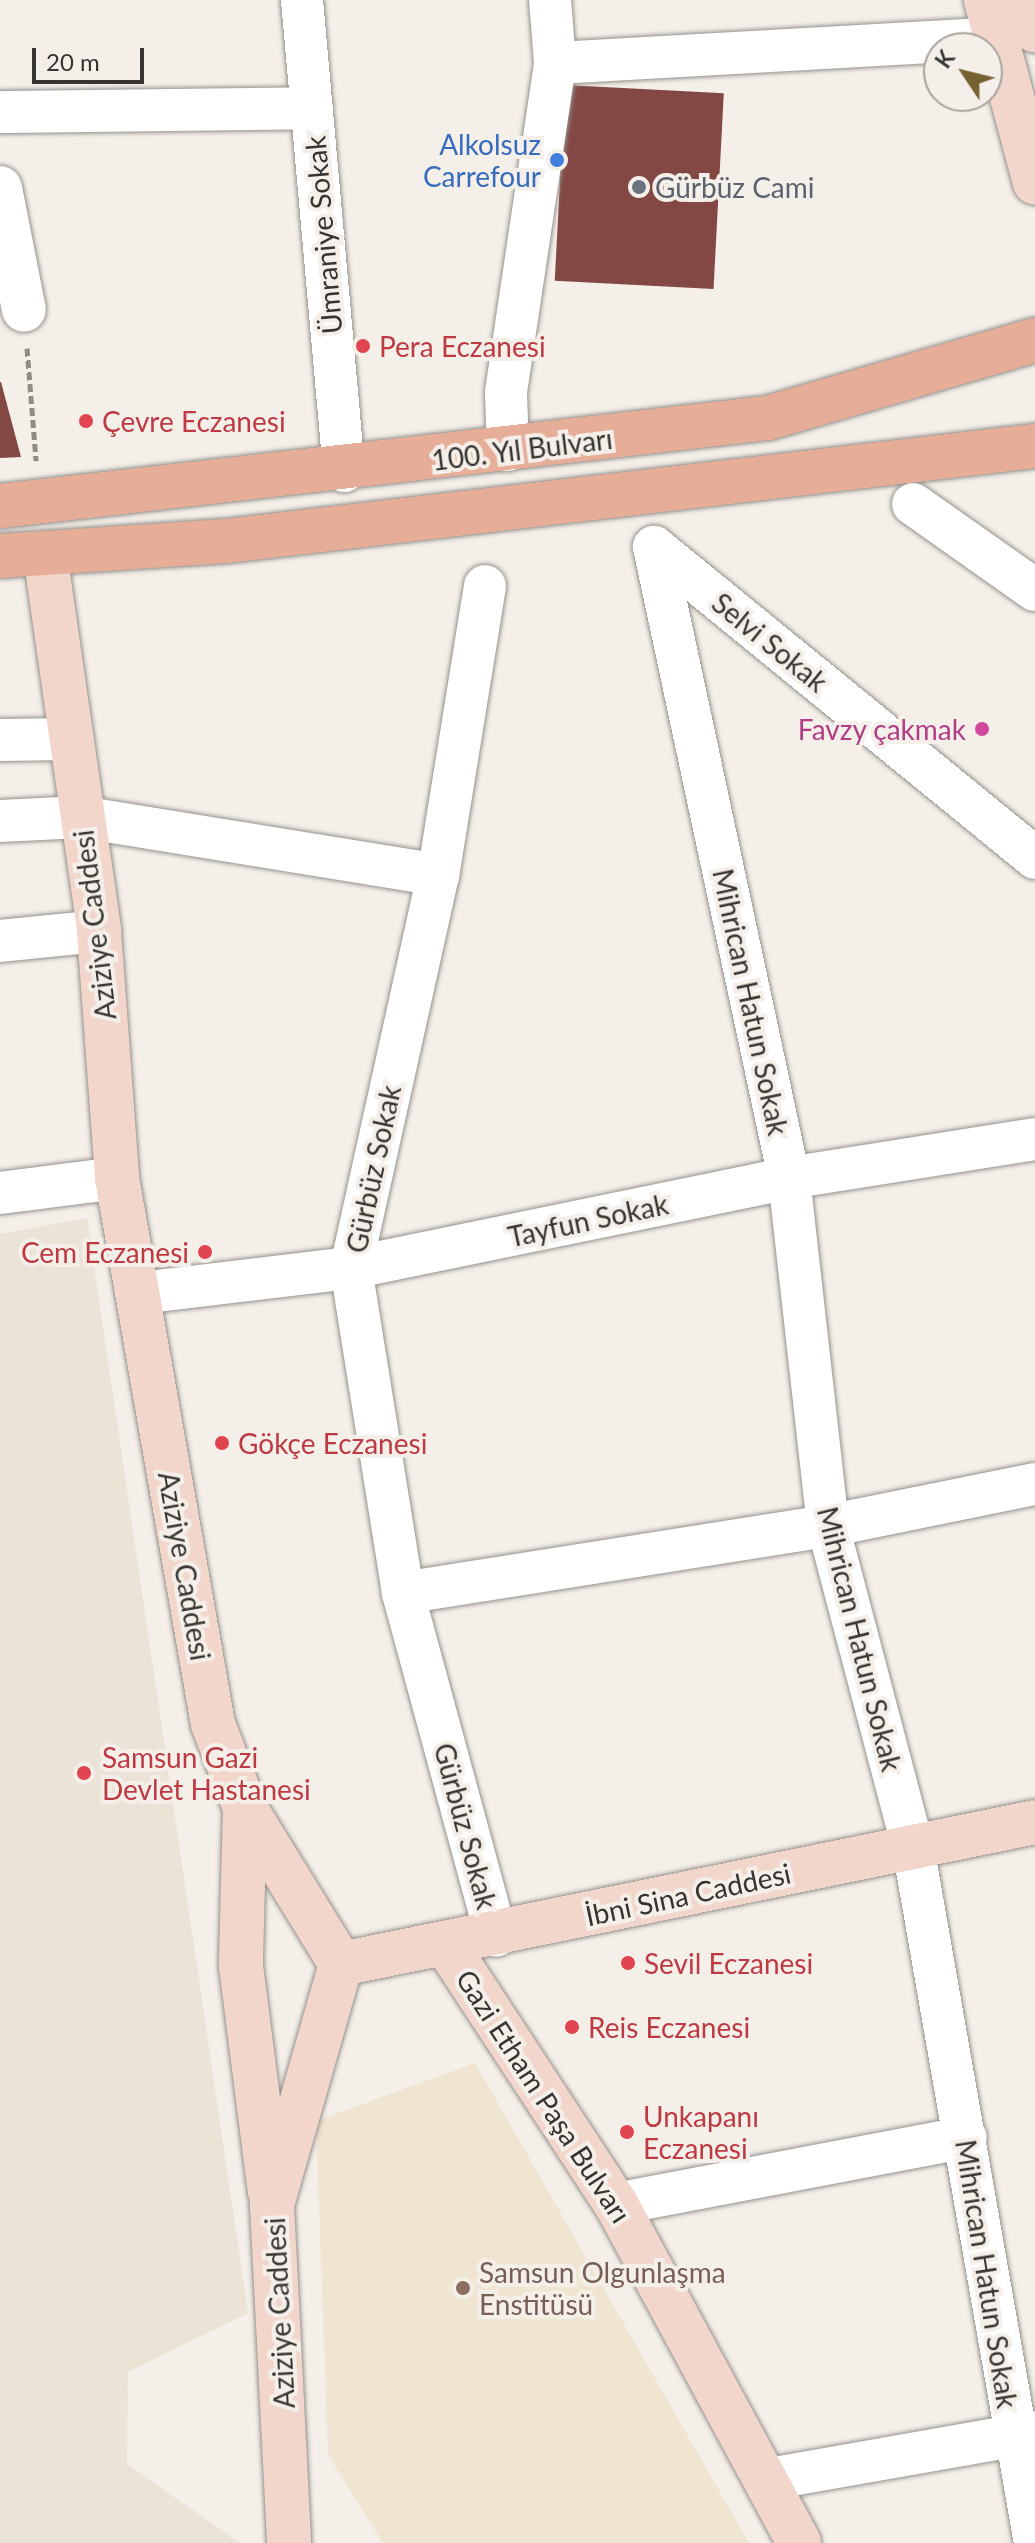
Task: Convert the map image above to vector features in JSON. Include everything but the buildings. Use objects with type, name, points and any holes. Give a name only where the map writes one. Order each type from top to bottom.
[{"type":"main road","points":[[1025,0],[1006,23],[1035,183]]},
{"type":"main road","name":"100. Yıl Bulvarı","points":[[20,504],[344,471],[768,418],[1035,340]]},
{"type":"main road","name":"100. Yıl Bulvarı","points":[[0,556],[227,541],[1035,446]]},
{"type":"main road","name":"Aziziye Caddesi","points":[[45,554],[69,739],[99,931],[117,1178],[140,1293],[213,1724],[245,1808],[341,1964],[272,2205],[289,2543]]},
{"type":"main road","points":[[245,1808],[241,1966],[272,2205]]},
{"type":"main road","name":"İbni Sina Caddesi","points":[[341,1964],[496,1936],[1035,1822]]},
{"type":"main road","name":"Gazi Etham Paşa Bulvarı","points":[[447,1946],[616,2204],[769,2479],[799,2543]]},
{"type":"street","name":"Ümraniye Sokak","points":[[302,0],[344,471]]},
{"type":"street","points":[[508,450],[506,392],[555,63],[550,0]]},
{"type":"street","points":[[555,63],[1006,23]]},
{"type":"street","points":[[0,112],[312,108]]},
{"type":"street","points":[[0,188],[24,310]]},
{"type":"street","points":[[913,504],[1035,590]]},
{"type":"street","name":"Selvi Sokak","points":[[654,547],[1035,858]]},
{"type":"street","name":"Mihrican Hatun Sokak","points":[[654,547],[789,1178],[828,1526],[913,1847],[1023,2434],[1035,2543]]},
{"type":"street","name":"Gürbüz Sokak","points":[[485,586],[438,875],[351,1268],[403,1593],[496,1936]]},
{"type":"street","points":[[0,740],[69,739]]},
{"type":"street","points":[[0,821],[81,817],[438,875]]},
{"type":"street","points":[[0,941],[99,931]]},
{"type":"street","name":"Tayfun Sokak","points":[[140,1293],[351,1268],[789,1178],[1035,1139]]},
{"type":"street","points":[[0,1193],[117,1178]]},
{"type":"street","points":[[403,1593],[828,1526],[1035,1484]]},
{"type":"street","points":[[616,2204],[966,2137]]},
{"type":"street","points":[[769,2479],[1023,2434]]},
{"type":"path","points":[[20,504],[24,310]]},
{"type":"shaded area","name":"Samsun Gazi Devlet Hastanesi","points":[[87,1218],[248,2313],[128,2372],[127,2464],[240,2543],[0,2543],[0,1234]]},
{"type":"shaded area","name":"Samsun Olgunlaşma Enstitüsü","points":[[475,2063],[749,2543],[383,2543],[328,2455],[316,2121]]},
{"type":"place","name":"Alkolsuz Carrefour","points":[[557,160]]},
{"type":"place","name":"Gürbüz Cami","points":[[639,187]]},
{"type":"place","name":"Pera Eczanesi","points":[[363,346]]},
{"type":"place","name":"Çevre Eczanesi","points":[[86,421]]},
{"type":"place","name":"Favzy çakmak","points":[[982,729]]},
{"type":"place","name":"Cem Eczanesi","points":[[205,1252]]},
{"type":"place","name":"Gökçe Eczanesi","points":[[222,1443]]},
{"type":"place","name":"Samsun Gazi Devlet Hastanesi","points":[[84,1773]]},
{"type":"place","name":"Sevil Eczanesi","points":[[628,1963]]},
{"type":"place","name":"Reis Eczanesi","points":[[572,2027]]},
{"type":"place","name":"Unkapanı Eczanesi","points":[[627,2132]]},
{"type":"place","name":"Samsun Olgunlaşma Enstitüsü","points":[[463,2288]]}]
